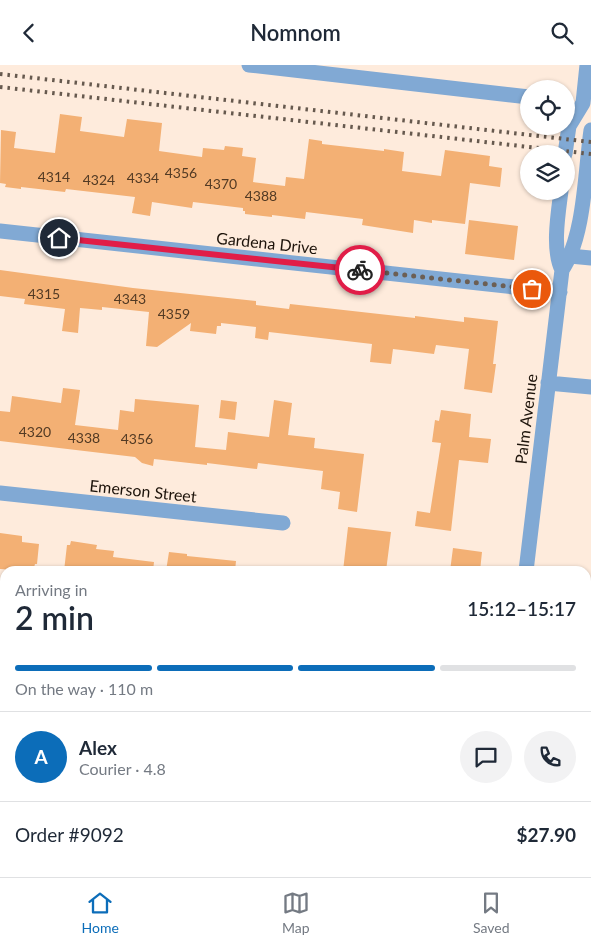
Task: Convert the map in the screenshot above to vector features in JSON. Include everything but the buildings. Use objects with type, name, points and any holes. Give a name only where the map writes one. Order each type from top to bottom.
[{"type":"street","points":[[249,65],[520,96]]},
{"type":"street","points":[[587,65],[587,103],[591,125]]},
{"type":"street","points":[[566,145],[569,126],[587,103]]},
{"type":"street","name":"Palm Avenue","points":[[527,566],[562,270],[570,256],[580,219],[591,130]]},
{"type":"street","name":"Palm Avenue","points":[[560,200],[558,261],[562,270]]},
{"type":"street","name":"Gardena Drive","points":[[0,231],[560,292]]},
{"type":"street","points":[[570,256],[591,258]]},
{"type":"street","points":[[548,383],[591,387]]},
{"type":"street","name":"Emerson Street","points":[[0,493],[283,523]]},
{"type":"railway","points":[[0,74],[591,142]]},
{"type":"railway","points":[[0,87],[591,154]]},
{"type":"way so far","points":[[360,270],[532,289]]},
{"type":"route","points":[[59,238],[360,270]]}]
